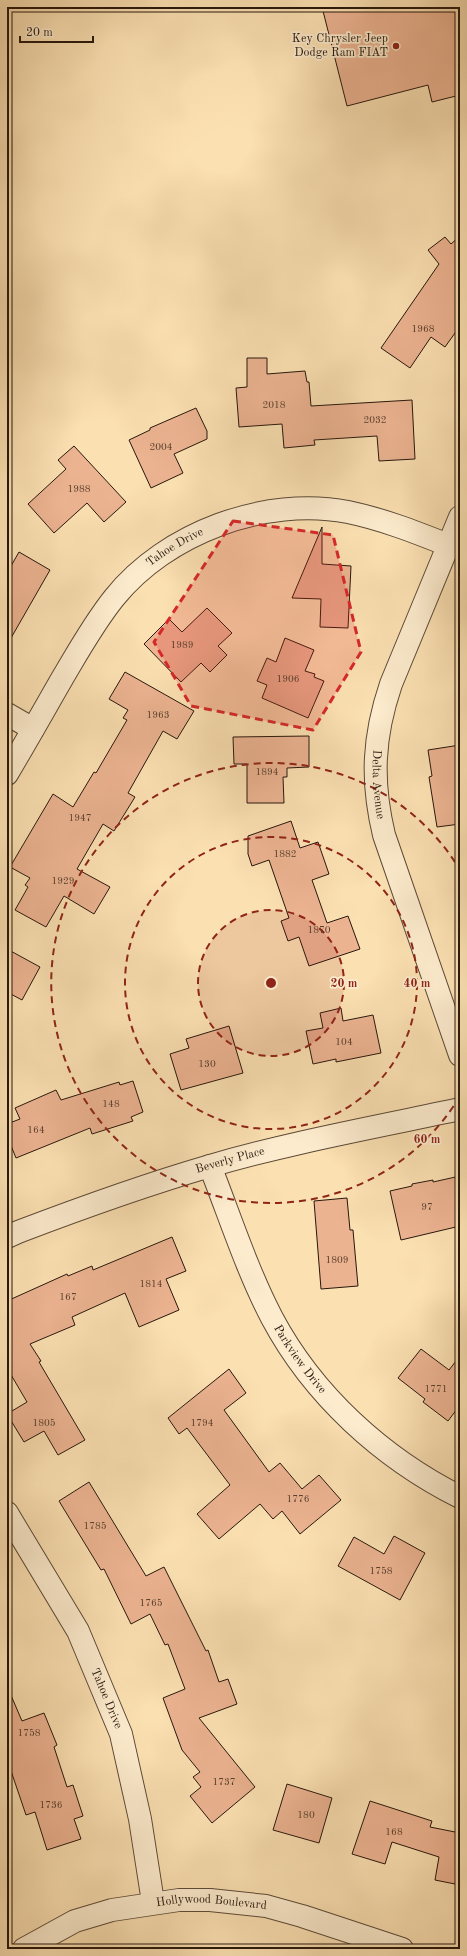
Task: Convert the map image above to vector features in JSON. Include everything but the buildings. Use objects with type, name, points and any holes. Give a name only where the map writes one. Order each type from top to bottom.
[{"type":"street","name":"Tahoe Drive","points":[[7,774],[92,627],[114,597],[133,578],[157,558],[202,531],[227,521],[257,514],[288,510],[319,509],[346,512],[380,519],[448,545]]},
{"type":"street","name":"Delta Avenue","points":[[460,517],[384,702],[376,742],[375,783],[378,811],[384,835],[460,1055]]},
{"type":"street","points":[[7,714],[33,729]]},
{"type":"street","name":"Beverly Place","points":[[7,1237],[101,1201],[210,1166],[296,1144],[460,1109]]},
{"type":"street","name":"Parkview Drive","points":[[210,1166],[258,1287],[273,1319],[303,1366],[339,1410],[360,1429],[402,1463],[460,1497]]},
{"type":"street","name":"Tahoe Drive","points":[[7,1514],[78,1631],[121,1734],[140,1819],[153,1902]]},
{"type":"street","name":"Hollywood Boulevard","points":[[24,1949],[75,1921],[112,1910],[153,1902],[210,1900],[266,1906],[302,1916],[402,1949]]},
{"type":"highlighted area","points":[[233,521],[333,535],[361,652],[313,730],[191,706],[154,642]]},
{"type":"place","name":"Key Chrysler Jeep Dodge Ram FIAT","points":[[396,46]]}]
